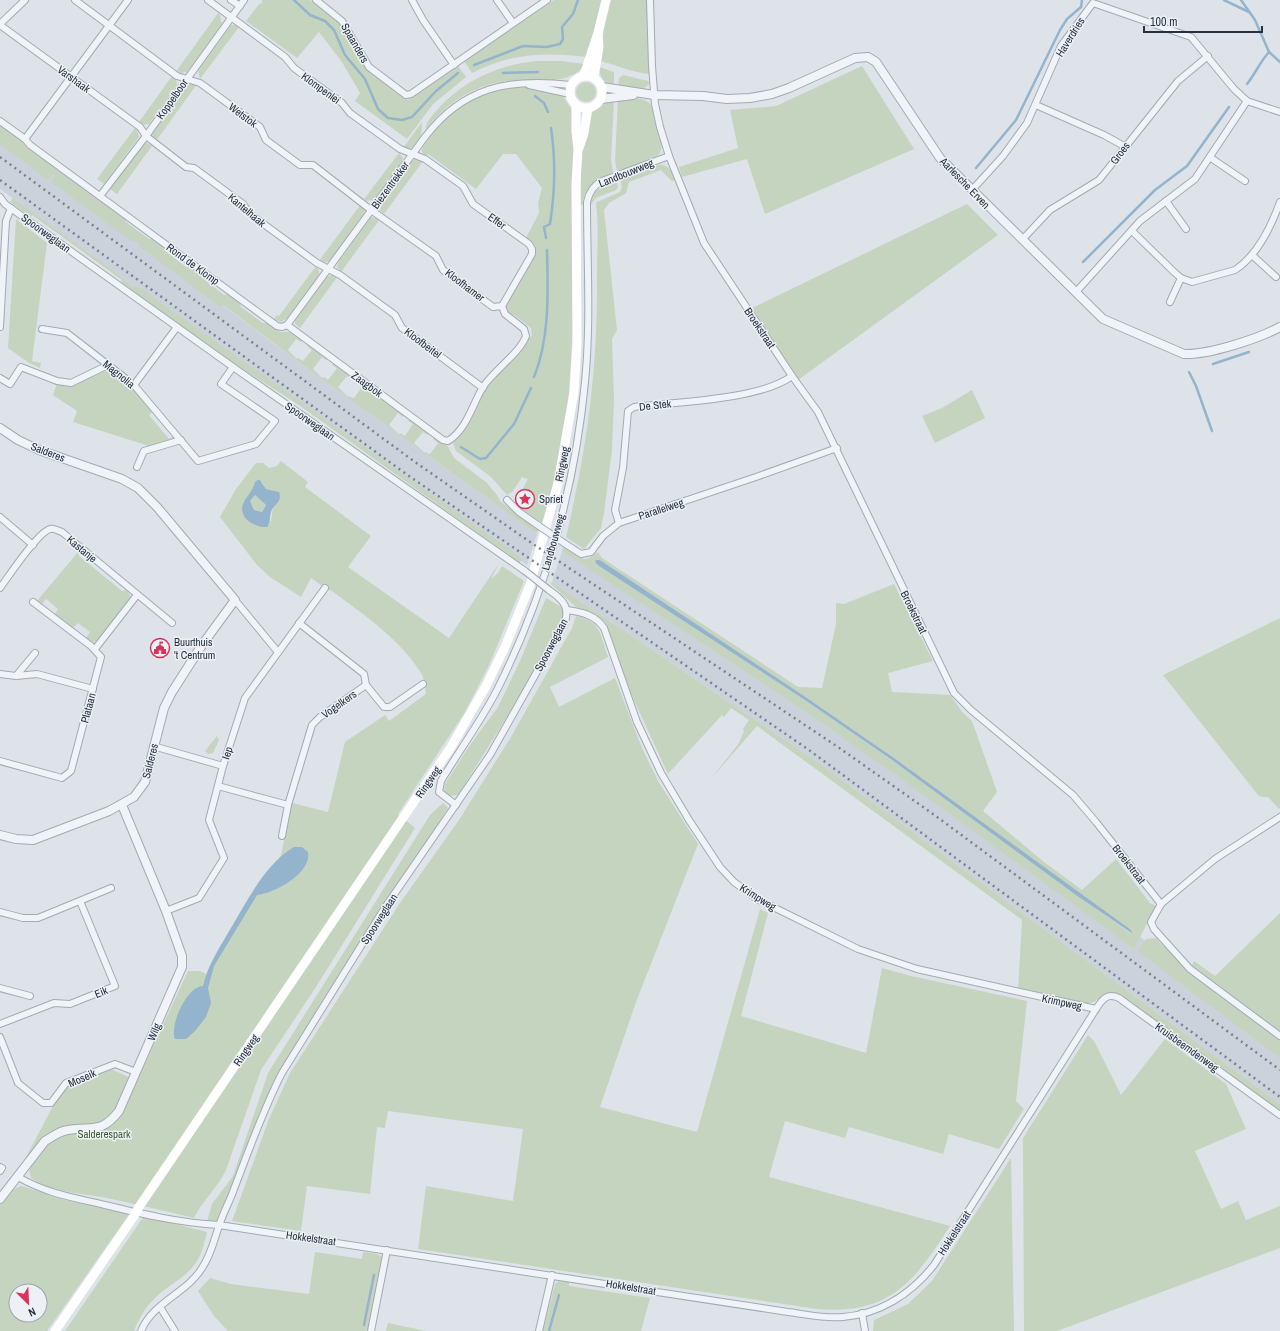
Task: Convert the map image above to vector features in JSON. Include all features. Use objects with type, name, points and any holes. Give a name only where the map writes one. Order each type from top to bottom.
[{"type":"main road","points":[[584,76],[598,33],[606,0]]},
{"type":"main road","points":[[594,78],[599,47],[598,33]]},
{"type":"main road","points":[[584,76],[594,78],[602,87],[601,98],[596,105],[588,108],[576,105],[570,94],[571,85],[574,80],[584,76]]},
{"type":"main road","name":"Ringweg","points":[[55,1331],[451,747],[486,686],[505,647],[530,585],[549,521],[558,483],[576,375],[576,184],[578,149],[576,132],[576,105]]},
{"type":"main road","name":"Ringweg","points":[[578,149],[584,133],[588,108]]},
{"type":"street","points":[[0,24],[26,0]]},
{"type":"street","name":"Wetstok","points":[[75,0],[177,76],[197,81],[260,127],[266,140],[300,165],[313,165],[371,210]]},
{"type":"street","points":[[25,139],[128,0]]},
{"type":"street","name":"Klompenlei","points":[[208,0],[285,57],[294,68],[342,102],[350,113],[400,149],[412,154]]},
{"type":"street","points":[[231,0],[240,6]]},
{"type":"street","name":"Koppelboor","points":[[100,196],[146,136],[244,0]]},
{"type":"street","name":"Spaanders","points":[[316,0],[342,20],[369,67],[406,95],[411,94],[454,65]]},
{"type":"street","points":[[412,0],[423,20],[454,65],[547,0]]},
{"type":"street","points":[[497,0],[513,23]]},
{"type":"street","name":"Broekstraat","points":[[650,0],[654,95],[660,127],[669,156],[704,243],[792,376],[818,412],[954,693],[971,710],[1072,795],[1096,822],[1162,904]]},
{"type":"street","name":"Haverdries","points":[[972,190],[1003,156],[1027,123],[1061,46],[1093,2],[1192,37],[1234,89],[1247,101]]},
{"type":"street","name":"Varshaak","points":[[0,24],[140,128],[146,136]]},
{"type":"street","name":"Groes","points":[[1022,240],[1050,210],[1099,180],[1124,146],[1178,81],[1208,56]]},
{"type":"street","name":"Aarlesche Erven","points":[[654,95],[703,96],[727,99],[750,98],[772,94],[789,88],[855,58],[868,57],[876,62],[940,158],[1103,319],[1184,354],[1196,355],[1266,334],[1280,327]]},
{"type":"street","name":"Biezentrekker","points":[[287,325],[436,123],[460,102],[493,87],[522,83],[549,82],[571,85]]},
{"type":"street","name":"Biezentrekker","points":[[522,83],[570,94]]},
{"type":"street","points":[[602,87],[654,95]]},
{"type":"street","points":[[601,98],[642,94]]},
{"type":"street","points":[[1076,292],[1132,232],[1140,221],[1195,178],[1211,158],[1247,101],[1280,112]]},
{"type":"street","points":[[1036,104],[1124,146]]},
{"type":"street","name":"Rond de Klomp","points":[[0,121],[25,139],[30,145],[277,326],[282,327],[287,325]]},
{"type":"street","name":"Kantelhaak","points":[[146,136],[186,167],[194,168],[243,204],[250,214],[317,263],[328,269]]},
{"type":"street","name":"Effer","points":[[412,154],[425,159],[463,186],[473,204],[529,244],[532,249],[532,254],[502,306]]},
{"type":"street","name":"Landbouwweg","points":[[456,806],[439,792],[441,781],[497,690],[511,658],[539,591],[568,486],[579,430],[585,381],[588,333],[588,194],[602,181],[669,156]]},
{"type":"street","points":[[1211,158],[1244,181]]},
{"type":"street","name":"Spoorweglaan","points":[[0,197],[11,208],[233,367],[525,571],[562,599],[567,610],[565,622],[490,755],[384,909],[282,1073],[267,1101],[228,1206],[219,1225],[214,1245],[202,1269],[190,1282],[150,1315],[141,1331]]},
{"type":"street","points":[[1166,201],[1186,229]]},
{"type":"street","points":[[1132,232],[1182,278],[1192,282],[1235,270],[1252,255],[1272,223],[1280,202]]},
{"type":"street","points":[[0,327],[6,221],[11,208]]},
{"type":"street","name":"Kloofhamer","points":[[371,210],[436,256],[443,270],[494,306],[502,306],[505,314],[524,328],[526,336],[483,388],[472,411],[453,438],[448,441]]},
{"type":"street","points":[[1252,255],[1276,277]]},
{"type":"street","name":"Kloofbeitel","points":[[328,269],[340,275],[395,315],[402,328],[483,388]]},
{"type":"street","points":[[1170,302],[1182,278]]},
{"type":"street","name":"Zaagbok","points":[[287,325],[443,440],[448,441]]},
{"type":"street","points":[[134,385],[177,327]]},
{"type":"street","name":"Magnolia","points":[[42,329],[67,333],[134,385],[198,461],[256,444],[276,422],[221,384],[233,367]]},
{"type":"street","points":[[0,378],[10,384],[21,367],[57,381],[71,383],[108,365]]},
{"type":"street","name":"De Stek","points":[[619,523],[615,510],[622,468],[628,411],[634,407],[708,400],[758,390],[782,384],[792,376]]},
{"type":"street","name":"Salderes","points":[[0,428],[18,440],[39,450],[122,479],[138,488],[158,507],[277,651]]},
{"type":"street","points":[[138,467],[144,451],[181,440]]},
{"type":"street","name":"Parallelweg","points":[[507,500],[519,512],[582,554],[590,552],[603,536],[619,523],[756,477],[836,448]]},
{"type":"street","points":[[0,517],[33,545]]},
{"type":"street","name":"Kastanje","points":[[0,588],[33,545],[49,529],[62,532],[172,623]]},
{"type":"street","name":"Iep","points":[[166,911],[199,898],[224,858],[209,820],[223,766],[245,698],[277,651],[325,588]]},
{"type":"street","points":[[33,602],[95,649],[137,595]]},
{"type":"street","name":"Salderes","points":[[0,835],[16,839],[33,840],[122,805],[134,797],[145,782],[153,746],[164,708],[172,692],[202,645],[235,600]]},
{"type":"street","name":"Krimpweg","points":[[567,610],[589,615],[599,621],[604,628],[637,722],[661,773],[712,855],[734,882],[757,899],[858,950],[917,969],[1096,1009]]},
{"type":"street","name":"Vogelkers","points":[[282,836],[288,805],[312,725],[320,717],[366,684],[364,674],[299,623]]},
{"type":"street","name":"Plataan","points":[[0,761],[62,778],[71,771],[101,657],[95,649]]},
{"type":"street","points":[[16,676],[35,653]]},
{"type":"street","points":[[0,674],[16,676],[37,674],[93,690]]},
{"type":"street","points":[[366,684],[384,707],[390,707],[423,684]]},
{"type":"street","points":[[153,746],[223,766]]},
{"type":"street","points":[[218,786],[288,805]]},
{"type":"street","name":"Wilg","points":[[0,1199],[45,1142],[54,1135],[66,1130],[98,1128],[110,1122],[119,1111],[182,967],[182,956],[166,911],[122,805]]},
{"type":"street","points":[[1280,817],[1215,859],[1162,904],[1151,922],[1154,929],[1177,956],[1197,975],[1280,1036]]},
{"type":"street","points":[[0,912],[23,918],[38,918],[111,888]]},
{"type":"street","name":"Eik","points":[[0,1024],[54,1003],[70,1004],[115,986],[80,901]]},
{"type":"street","points":[[0,988],[30,996]]},
{"type":"street","name":"Kruisbeemdenweg","points":[[1096,1009],[1102,1000],[1108,996],[1115,995],[1280,1115]]},
{"type":"street","name":"Hokkelstraat","points":[[18,1177],[37,1187],[72,1198],[182,1221],[219,1225],[387,1250],[823,1317],[842,1318],[862,1314],[889,1304],[906,1293],[923,1279],[934,1265],[1096,1009]]},
{"type":"street","name":"Moseik","points":[[0,1037],[18,1083],[43,1103],[51,1103],[66,1083],[115,1064],[136,1072]]},
{"type":"street","points":[[0,1167],[2,1168],[0,1171]]},
{"type":"street","points":[[371,1331],[387,1250]]},
{"type":"street","points":[[539,1331],[552,1275]]},
{"type":"street","points":[[160,1307],[175,1331]]},
{"type":"street","points":[[862,1314],[865,1331]]},
{"type":"shaded area","points":[[0,130],[113,221],[233,313],[323,380],[537,534],[527,565],[123,282],[125,279],[0,189]]},
{"type":"shaded area","points":[[562,551],[593,571],[597,565],[805,700],[926,784],[1076,895],[1132,931],[1280,1040],[1280,1104],[822,765],[552,582]]},
{"type":"green space","points":[[262,0],[310,0],[339,22],[368,70],[408,100],[458,66],[466,77],[433,104],[407,139],[355,101],[360,93],[342,62],[319,32],[297,58],[246,21],[260,3],[262,4]]},
{"type":"green space","points":[[554,0],[602,0],[587,57],[571,55],[528,56],[501,61],[472,73],[464,61]]},
{"type":"green space","points":[[611,0],[647,0],[650,74],[631,71],[600,61],[604,29]]},
{"type":"green space","points":[[219,12],[222,24],[187,72],[180,73],[177,70]]},
{"type":"green space","points":[[231,25],[239,27],[200,79],[198,70]]},
{"type":"green space","points":[[536,61],[561,61],[585,64],[577,72],[568,77],[557,80],[507,81],[475,90],[448,106],[426,129],[431,117],[446,100],[469,83],[481,76],[508,66]]},
{"type":"green space","points":[[862,66],[914,149],[765,214],[747,159],[682,177],[679,167],[738,148],[730,110],[776,106]]},
{"type":"green space","points":[[599,67],[614,72],[614,87],[603,80]]},
{"type":"green space","points":[[623,75],[648,81],[649,84],[643,89],[618,87],[619,78]]},
{"type":"green space","points":[[172,76],[176,78],[177,85],[149,124],[142,125],[139,122]]},
{"type":"green space","points":[[586,82],[593,85],[596,92],[593,99],[586,102],[579,99],[576,92],[579,85]]},
{"type":"green space","points":[[187,84],[197,84],[156,141],[151,133]]},
{"type":"green space","points":[[528,87],[562,95],[574,113],[573,325],[568,408],[558,463],[544,524],[520,508],[519,496],[528,479],[522,477],[513,491],[507,495],[491,477],[456,451],[453,443],[474,414],[485,389],[532,335],[531,328],[514,315],[509,314],[506,303],[536,252],[535,245],[526,238],[539,213],[538,203],[542,188],[516,154],[503,154],[476,189],[428,154],[426,156],[422,152],[422,149],[439,125],[461,107],[486,94],[499,90]]},
{"type":"green space","points":[[637,98],[648,102],[653,109],[659,129],[661,143],[660,153],[652,159],[617,171],[615,160],[618,100]]},
{"type":"green space","points":[[614,100],[611,161],[613,172],[592,184],[586,193],[583,205],[581,205],[581,159],[586,125],[594,110]]},
{"type":"green space","points":[[422,122],[421,136],[411,149],[403,148]]},
{"type":"green space","points":[[0,125],[125,219],[126,222],[149,239],[152,239],[163,246],[164,250],[186,267],[190,266],[201,275],[202,278],[224,295],[228,294],[240,303],[241,307],[263,323],[267,323],[280,332],[291,332],[303,340],[301,342],[296,339],[288,350],[297,359],[298,358],[303,361],[312,350],[307,346],[308,344],[328,359],[326,360],[322,357],[313,369],[322,378],[324,377],[328,380],[337,368],[332,365],[334,363],[353,377],[351,379],[347,376],[338,387],[347,396],[354,398],[362,387],[357,383],[359,381],[404,415],[403,417],[398,413],[389,425],[399,434],[400,433],[405,436],[413,424],[408,421],[410,419],[429,433],[428,435],[423,432],[414,443],[424,452],[430,454],[438,443],[433,439],[435,437],[447,445],[454,458],[486,482],[500,501],[538,530],[537,534],[323,380],[223,305],[221,306],[216,304],[139,246],[139,242],[131,241],[51,182],[55,175],[53,173],[49,179],[45,178],[0,144]]},
{"type":"green space","points":[[135,128],[139,137],[104,184],[97,179]]},
{"type":"green space","points":[[144,142],[152,146],[117,194],[110,189]]},
{"type":"green space","points":[[399,153],[403,158],[401,164],[374,200],[366,201],[364,199]]},
{"type":"green space","points":[[416,159],[423,161],[384,214],[380,210],[381,204],[411,161]]},
{"type":"green space","points":[[658,165],[667,167],[675,180],[672,181],[661,170],[629,182],[626,193],[609,203],[604,210],[617,330],[612,339],[614,399],[612,450],[601,528],[584,549],[566,537],[586,437],[596,340],[598,229],[596,204],[597,202],[620,192],[622,187],[620,179]]},
{"type":"green space","points":[[616,180],[618,187],[616,190],[596,198],[590,206],[591,200],[598,189]]},
{"type":"green space","points":[[13,198],[125,279],[124,281],[134,287],[136,285],[523,559],[519,563],[302,407],[224,357],[121,282],[122,280],[32,215],[31,217],[10,202]]},
{"type":"green space","points":[[361,204],[365,210],[363,215],[330,261],[323,263],[319,261]]},
{"type":"green space","points":[[967,204],[998,235],[798,380],[752,308]]},
{"type":"green space","points":[[371,217],[380,219],[341,272],[337,267],[338,263]]},
{"type":"green space","points":[[16,219],[47,243],[32,361],[41,363],[40,368],[29,363],[8,348]]},
{"type":"green space","points":[[316,266],[319,270],[319,276],[288,318],[281,322],[274,319],[277,315],[279,316]]},
{"type":"green space","points":[[333,274],[338,276],[300,328],[295,324],[295,320],[327,277]]},
{"type":"green space","points":[[110,369],[133,385],[153,411],[149,415],[169,439],[174,436],[175,439],[147,448],[146,445],[73,422],[77,411],[53,395],[57,383],[78,383]]},
{"type":"green space","points":[[972,390],[985,418],[935,443],[922,416],[942,408]]},
{"type":"green space","name":"Salderespark","points":[[281,461],[308,482],[305,487],[371,536],[348,567],[449,638],[499,563],[491,579],[498,573],[502,566],[524,581],[490,663],[465,712],[398,814],[415,828],[316,987],[261,1070],[226,1170],[194,1218],[118,1200],[68,1192],[49,1187],[31,1178],[29,1170],[31,1167],[24,1161],[53,1106],[68,1085],[111,1069],[137,1081],[188,971],[200,971],[206,974],[255,894],[281,855],[292,803],[328,812],[345,742],[385,715],[389,721],[426,694],[421,673],[403,649],[381,628],[332,591],[311,578],[301,597],[270,577],[257,565],[220,517],[236,489],[256,463],[263,463],[269,468],[277,466]],"holes":[[[262,482],[266,489],[275,491],[271,522],[243,505]]]},
{"type":"green space","points":[[255,495],[266,505],[262,512],[254,510],[250,501]]},
{"type":"green space","points":[[563,546],[584,559],[589,558],[598,552],[602,558],[798,687],[822,688],[836,624],[836,603],[844,604],[894,584],[933,661],[888,673],[892,692],[950,695],[963,713],[972,721],[997,792],[983,811],[1044,862],[1082,890],[1116,859],[1150,903],[1156,906],[1134,949],[921,793],[816,719],[562,551]],"holes":[[[596,560],[600,560],[894,758],[1131,931],[1129,933],[926,784],[805,700],[599,566]]]},
{"type":"green space","points":[[78,552],[79,556],[122,591],[127,590],[131,597],[98,641],[93,642],[86,638],[90,632],[78,623],[73,628],[55,614],[58,609],[46,599],[41,605],[37,601]]},
{"type":"green space","points":[[552,582],[822,765],[1280,1104],[1280,1112],[1119,995],[1108,993],[1094,1002],[1087,1004],[1018,990],[1022,920],[757,726],[710,780],[739,743],[744,731],[743,729],[749,720],[731,708],[724,717],[722,715],[668,774],[627,685],[606,623],[591,612],[576,607],[551,584]]},
{"type":"green space","points":[[546,598],[563,608],[563,616],[560,625],[526,686],[462,789],[458,795],[449,796],[444,792],[445,784],[470,745],[498,707],[520,661]]},
{"type":"green space","points":[[576,616],[591,621],[599,630],[608,657],[550,687],[559,707],[615,678],[642,748],[658,781],[698,844],[636,1002],[600,1107],[697,1132],[760,909],[768,913],[741,1016],[866,1053],[882,968],[911,976],[1027,1001],[1016,1101],[1024,1109],[999,1149],[949,1134],[943,1154],[849,1127],[845,1138],[785,1121],[769,1177],[950,1226],[937,1246],[911,1278],[897,1291],[882,1300],[864,1306],[842,1309],[817,1309],[418,1249],[426,1186],[513,1201],[523,1129],[388,1111],[385,1128],[377,1127],[370,1194],[307,1186],[301,1231],[232,1221],[269,1119],[290,1073],[400,903],[459,820],[511,737],[572,628]]},
{"type":"green space","points":[[1280,618],[1279,809],[1268,797],[1258,795],[1163,675]]},
{"type":"green space","points":[[217,736],[219,740],[213,753],[208,754],[205,751]]},
{"type":"green space","points":[[443,803],[448,808],[280,1072],[263,1109],[217,1223],[207,1221],[212,1204],[233,1176],[268,1073],[430,815]]},
{"type":"green space","points":[[1280,913],[1280,1034],[1191,967],[1194,961],[1215,976]]},
{"type":"green space","points":[[1156,938],[1162,945],[1280,1038],[1280,1058],[1137,951],[1146,939]]},
{"type":"green space","points":[[1088,1035],[1094,1041],[1121,1095],[1165,1039],[1226,1084],[1246,1129],[1195,1151],[1221,1209],[1238,1201],[1246,1220],[1280,1206],[1280,1248],[1057,1331],[1024,1331],[1023,1138]]},
{"type":"green space","points":[[1011,1158],[1014,1331],[873,1331],[874,1320],[908,1304],[932,1281]]},
{"type":"green space","points":[[21,1186],[66,1200],[130,1213],[47,1331],[0,1331],[0,1204],[10,1191]]},
{"type":"green space","points":[[144,1216],[207,1232],[201,1253],[195,1264],[186,1274],[158,1295],[150,1303],[142,1314],[134,1331],[65,1331]]},
{"type":"green space","points":[[315,1252],[362,1259],[363,1252],[377,1254],[382,1257],[369,1331],[228,1331],[214,1316],[198,1291],[210,1278],[231,1284],[309,1294]]},
{"type":"green space","points":[[559,1281],[569,1282],[569,1286],[650,1298],[641,1331],[543,1331],[555,1284]]},
{"type":"green space","points":[[388,1323],[426,1331],[386,1331]]},
{"type":"water","points":[[260,480],[266,489],[279,492],[280,499],[272,509],[267,527],[253,524],[245,518],[243,514],[243,504],[255,482]],"holes":[[[255,495],[266,505],[262,512],[254,510],[250,501]]]},
{"type":"water","points":[[596,560],[600,560],[894,758],[1131,930],[1132,933],[1076,895],[892,760],[805,700],[599,566],[595,562]]},
{"type":"water","points":[[294,847],[302,847],[308,852],[308,860],[304,867],[291,881],[273,890],[257,895],[214,966],[208,988],[211,1003],[206,1017],[195,1031],[186,1039],[175,1039],[174,1033],[177,1017],[186,999],[191,992],[203,986],[208,970],[215,956],[258,883],[274,863]]},
{"type":"waterway","points":[[294,0],[310,15],[325,21],[334,30],[345,55],[365,79],[378,109],[388,118],[402,120],[412,117],[436,91],[458,73]]},
{"type":"waterway","points":[[474,65],[523,46],[547,47],[560,44],[563,39],[562,27],[573,14],[578,0]]},
{"type":"waterway","points":[[976,168],[1016,120],[1060,30],[1067,19],[1081,7],[1082,0]]},
{"type":"waterway","points":[[1224,0],[1249,12]]},
{"type":"waterway","points":[[1241,0],[1255,20],[1269,52],[1280,62]]},
{"type":"waterway","points":[[1247,84],[1269,52]]},
{"type":"waterway","points":[[503,73],[538,72]]},
{"type":"waterway","points":[[535,96],[544,103],[548,112]]},
{"type":"waterway","points":[[1083,262],[1155,190],[1187,166],[1229,107]]},
{"type":"waterway","points":[[546,238],[544,227],[550,224],[554,188],[554,152],[551,128]]},
{"type":"waterway","points":[[534,377],[543,346],[547,314],[547,250]]},
{"type":"waterway","points":[[1213,364],[1249,352]]},
{"type":"waterway","points":[[1189,372],[1196,386],[1212,431]]},
{"type":"waterway","points":[[461,447],[480,459],[486,458],[514,424],[531,388]]},
{"type":"waterway","points":[[364,1325],[374,1275]]},
{"type":"waterway","points":[[549,1331],[559,1295]]},
{"type":"railway","points":[[0,157],[415,462],[533,544],[838,747],[933,814],[1280,1070]]},
{"type":"railway","points":[[0,180],[409,476],[809,750],[1280,1097]]},
{"type":"place","name":"Spriet","points":[[525,499]]},
{"type":"place","name":"Buurthuis 't Centrum","points":[[160,648]]}]
